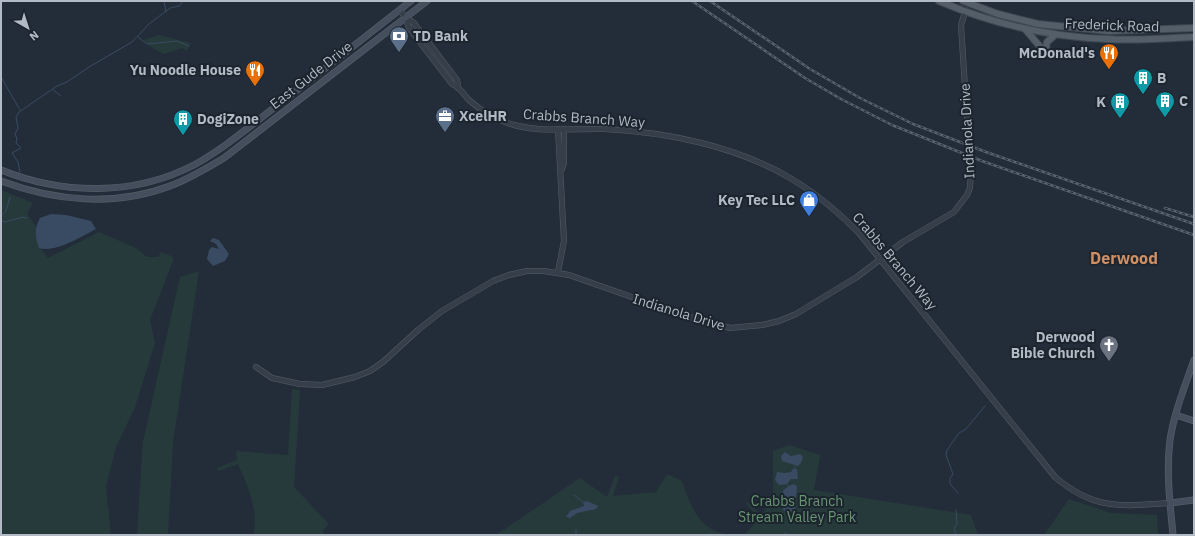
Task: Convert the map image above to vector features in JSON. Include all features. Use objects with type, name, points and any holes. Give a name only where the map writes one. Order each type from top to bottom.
[{"type":"main road","name":"East Gude Drive","points":[[1,170],[56,186],[106,189],[155,180],[200,161],[219,150],[411,1]]},
{"type":"main road","name":"East Gude Drive","points":[[1,181],[47,194],[74,198],[107,199],[137,194],[169,186],[198,174],[224,158],[427,1]]},
{"type":"main road","name":"Frederick Road","points":[[939,1],[964,12],[1025,29],[1055,35],[1109,40],[1194,37]]},
{"type":"main road","name":"Frederick Road","points":[[964,1],[971,2],[998,14],[1038,24],[1109,31],[1194,28]]},
{"type":"main road","points":[[1025,29],[1043,50],[1050,55],[1046,47],[1047,42],[1055,35]]},
{"type":"main road","points":[[106,189],[107,199]]},
{"type":"main road","points":[[1173,535],[1168,460],[1176,414],[1194,360]]},
{"type":"main road","points":[[1176,414],[1189,416],[1194,415]]},
{"type":"main road","points":[[1176,414],[1194,421]]},
{"type":"main road","name":"Crabbs Branch Way","points":[[1170,503],[1194,500]]},
{"type":"street","name":"Indianola Drive","points":[[256,367],[272,378],[300,384],[322,385],[347,380],[370,371],[383,362],[432,318],[493,281],[509,274],[527,271],[558,272],[686,316],[730,328],[762,325],[779,321],[796,314],[857,277],[912,235],[945,218],[958,208],[970,188],[971,170],[961,25],[964,12],[964,1]]},
{"type":"street","points":[[964,12],[971,2]]},
{"type":"street","name":"Crabbs Branch Way","points":[[400,10],[406,17],[409,28],[452,84],[458,86],[468,99],[482,110],[502,121],[531,128],[633,131],[677,138],[723,150],[755,161],[790,178],[834,209],[859,233],[1055,477],[1083,497],[1100,503],[1135,505],[1170,503]]},
{"type":"street","points":[[558,272],[564,241],[562,169],[560,165],[561,129]]},
{"type":"green space","points":[[159,35],[191,43],[187,51],[182,48],[164,54],[149,46],[144,40]]},
{"type":"green space","points":[[1,190],[33,203],[27,214],[36,226],[38,243],[48,258],[99,232],[136,248],[147,257],[158,257],[161,252],[174,258],[150,320],[155,343],[135,407],[116,447],[106,486],[111,535],[1,535]]},
{"type":"green space","points":[[199,271],[173,442],[168,535],[137,535],[143,442],[180,277]]},
{"type":"green space","points":[[292,389],[300,390],[294,487],[329,524],[323,530],[324,535],[254,535],[254,508],[246,482],[238,464],[218,471],[217,468],[237,460],[236,451],[288,455]]},
{"type":"green space","name":"Crabbs Branch Stream Valley Park","points":[[789,445],[820,455],[814,490],[971,515],[978,535],[745,535],[759,518],[746,504],[748,502],[761,515],[773,500],[773,451]]},
{"type":"green space","name":"Crabbs Branch Stream Valley Park","points":[[667,474],[682,481],[693,509],[705,524],[712,530],[733,535],[496,535],[580,478],[607,497],[615,476],[619,477],[613,496],[656,492]]},
{"type":"green space","points":[[1069,499],[1111,513],[1157,515],[1158,535],[1044,535]]},
{"type":"water","points":[[51,214],[66,215],[91,221],[96,229],[76,240],[60,246],[45,249],[39,248],[36,236],[37,226],[40,218]]},
{"type":"water","points":[[213,238],[219,240],[229,254],[225,261],[213,266],[207,259],[209,250],[212,247],[219,249],[216,244],[210,241]]},
{"type":"water","points":[[785,452],[791,456],[800,454],[803,457],[801,463],[798,466],[782,461],[781,456]]},
{"type":"water","points":[[793,469],[797,469],[798,479],[791,479],[787,484],[779,485],[775,480],[777,472],[791,472]]},
{"type":"water","points":[[793,484],[797,486],[795,511],[791,513],[784,511],[782,507],[783,490]]},
{"type":"water","points":[[587,501],[598,506],[596,509],[577,513],[570,518],[566,517],[570,511],[584,506],[583,502]]},
{"type":"waterway","points":[[164,1],[166,12]]},
{"type":"waterway","points":[[20,172],[18,162],[12,153],[21,148],[16,143],[17,139],[15,134],[18,128],[16,117],[19,112],[57,86],[67,82],[89,67],[132,42],[149,24],[170,8],[179,6],[183,1]]},
{"type":"waterway","points":[[138,37],[147,44],[177,41],[189,46]]},
{"type":"waterway","points":[[1,77],[20,110]]},
{"type":"waterway","points":[[53,90],[61,96]]},
{"type":"waterway","points":[[1,216],[6,211],[10,197]]},
{"type":"waterway","points":[[1,217],[2,221],[5,222],[23,217],[26,218]]},
{"type":"waterway","points":[[958,493],[950,484],[950,478],[953,474],[946,455],[947,450],[959,433],[966,429],[985,406]]},
{"type":"waterway","points":[[574,495],[583,502]]},
{"type":"waterway","points":[[956,510],[957,524],[954,528],[956,535]]},
{"type":"waterway","points":[[576,529],[576,535]]},
{"type":"railway","points":[[692,1],[805,78],[841,99],[892,125],[982,161],[1194,235]]},
{"type":"railway","points":[[710,1],[810,69],[860,98],[913,124],[986,152],[1194,224]]},
{"type":"railway","points":[[1165,208],[1194,217]]},
{"type":"place","name":"TD Bank","points":[[399,53]]},
{"type":"place","name":"McDonald's","points":[[1109,70]]},
{"type":"place","name":"Yu Noodle House","points":[[255,87]]},
{"type":"place","name":"B","points":[[1143,95]]},
{"type":"place","name":"C","points":[[1165,118]]},
{"type":"place","name":"K","points":[[1120,119]]},
{"type":"place","name":"XcelHR","points":[[445,133]]},
{"type":"place","name":"DogiZone","points":[[183,136]]},
{"type":"place","name":"Key Tec LLC","points":[[809,217]]},
{"type":"place","name":"Derwood Bible Church","points":[[1109,362]]},
{"type":"district","name":"Derwood","points":[[1124,258]]}]
